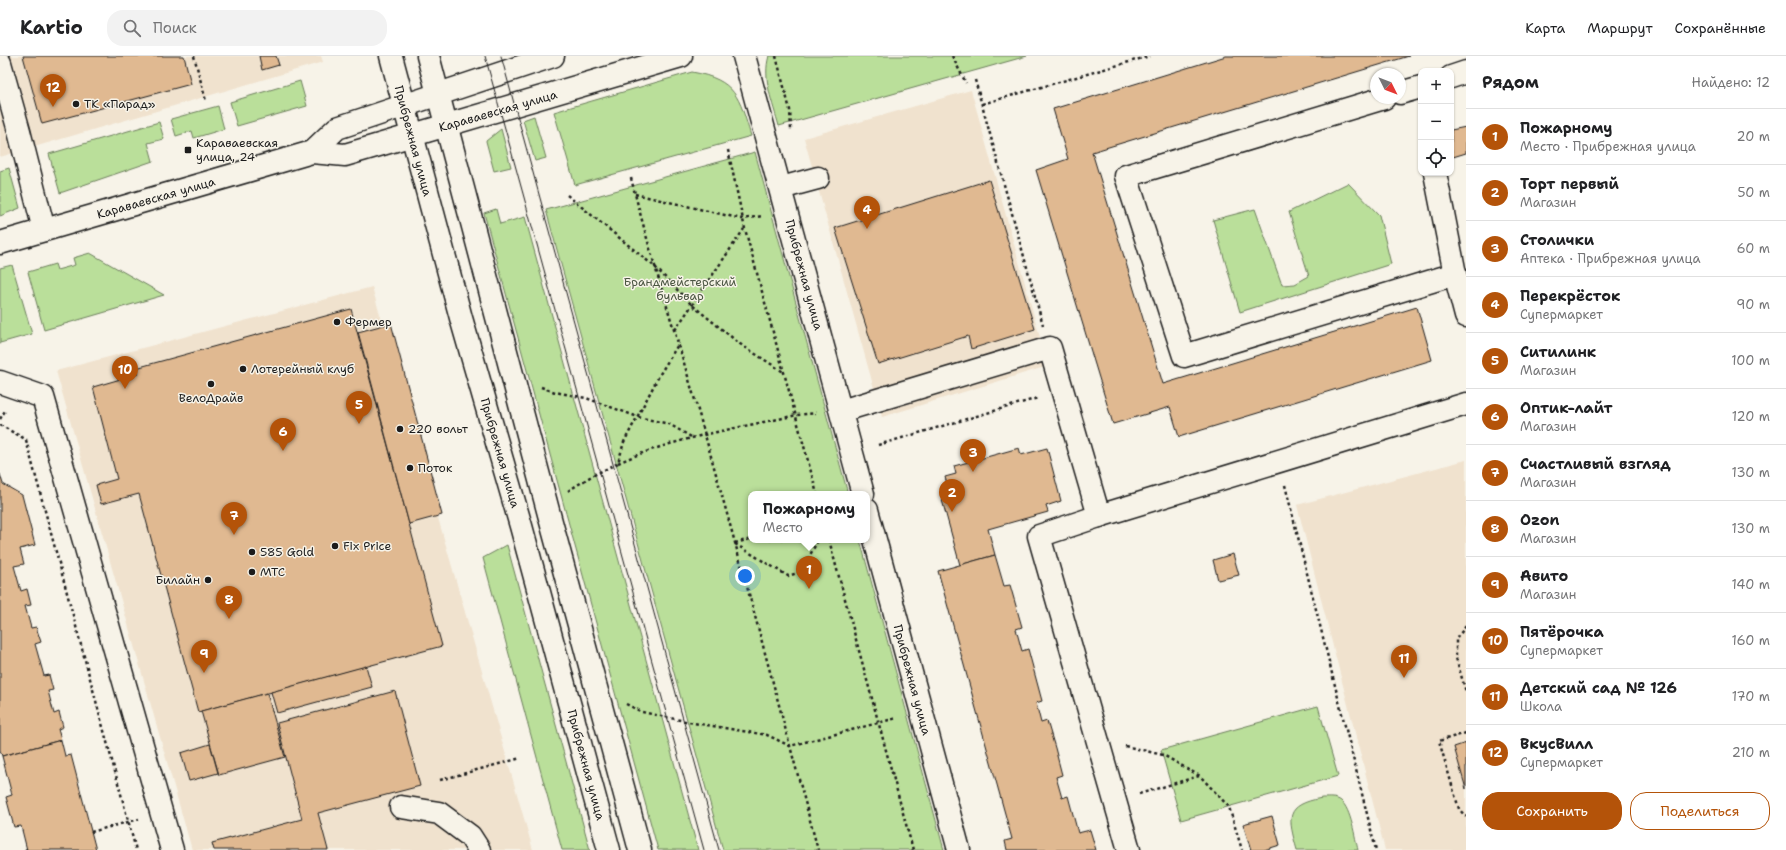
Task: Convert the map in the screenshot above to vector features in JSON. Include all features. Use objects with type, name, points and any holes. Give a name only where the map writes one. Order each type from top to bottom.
[{"type":"street","name":"Прибрежная улица","points":[[391,56],[461,318],[521,526],[609,850]]},
{"type":"street","points":[[428,56],[550,518],[640,850]]},
{"type":"street","name":"Караваевская улица","points":[[312,152],[338,128],[553,56]]},
{"type":"street","name":"Караваевская улица","points":[[0,243],[312,152],[345,155],[682,56]]},
{"type":"street","name":"Прибрежная улица","points":[[744,56],[862,491]]},
{"type":"street","points":[[0,63],[44,230]]},
{"type":"street","points":[[1454,76],[1466,72]]},
{"type":"street","points":[[1370,102],[1126,176],[1184,356],[1455,274]]},
{"type":"street","points":[[1436,176],[1455,274],[1466,316]]},
{"type":"street","points":[[781,188],[818,178]]},
{"type":"street","points":[[841,411],[1050,348],[1099,516]]},
{"type":"street","points":[[0,382],[43,397],[172,850]]},
{"type":"street","points":[[1129,850],[1039,536],[1099,516],[1466,404]]},
{"type":"street","points":[[521,526],[550,518]]},
{"type":"street","name":"Прибрежная улица","points":[[870,521],[959,850]]},
{"type":"street","points":[[401,806],[439,813],[470,836],[479,850]]},
{"type":"path","points":[[194,56],[206,101]]},
{"type":"path","points":[[776,56],[790,110],[792,132]]},
{"type":"path","points":[[952,56],[966,83]]},
{"type":"path","points":[[982,104],[1150,56]]},
{"type":"path","points":[[975,80],[1050,348]]},
{"type":"path","points":[[728,150],[742,219],[797,414],[816,491]]},
{"type":"path","points":[[631,178],[655,267],[679,343],[735,543],[818,850]]},
{"type":"path","points":[[635,194],[742,219],[787,212]]},
{"type":"path","points":[[566,195],[655,267],[692,305],[740,344],[785,373]]},
{"type":"path","points":[[675,330],[745,229]]},
{"type":"path","points":[[618,464],[624,442],[660,374],[679,343]]},
{"type":"path","points":[[538,385],[555,392],[605,404],[638,417],[669,424],[694,438]]},
{"type":"path","points":[[878,445],[1062,391]]},
{"type":"path","points":[[562,495],[590,477],[639,454],[694,438],[797,414],[841,411]]},
{"type":"path","points":[[26,440],[136,850]]},
{"type":"path","points":[[1279,461],[1376,850]]},
{"type":"path","points":[[735,543],[748,540]]},
{"type":"path","points":[[735,543],[788,576],[801,572],[816,543]]},
{"type":"path","points":[[831,543],[912,850]]},
{"type":"path","points":[[1466,626],[1456,639],[1456,658],[1466,692]]},
{"type":"path","points":[[620,701],[642,712],[767,735],[790,746],[921,712]]},
{"type":"path","points":[[1466,733],[1440,741],[1459,809],[1466,817]]},
{"type":"path","points":[[1097,740],[1163,755],[1200,776],[1229,807],[1242,850]]},
{"type":"path","points":[[440,780],[522,758]]},
{"type":"path","points":[[1115,802],[1200,776]]},
{"type":"path","points":[[91,832],[161,813]]},
{"type":"shaded area","points":[[0,56],[321,56],[323,62],[0,157]]},
{"type":"shaded area","points":[[971,90],[1048,366],[882,417],[804,138]]},
{"type":"shaded area","points":[[372,287],[533,850],[192,850],[56,371]]},
{"type":"shaded area","points":[[1466,460],[1466,850],[1385,850],[1297,505]]},
{"type":"green space","points":[[769,56],[1027,56],[779,126],[771,100],[768,82],[767,64]]},
{"type":"green space","points":[[692,72],[707,75],[718,80],[727,85],[734,92],[743,111],[751,136],[575,185],[554,112]]},
{"type":"green space","points":[[300,81],[307,106],[237,126],[230,102]]},
{"type":"green space","points":[[218,106],[224,129],[194,138],[192,131],[176,136],[171,119]]},
{"type":"green space","points":[[534,116],[546,158],[535,161],[523,120]]},
{"type":"green space","points":[[159,122],[164,139],[148,143],[153,161],[60,193],[49,154]]},
{"type":"green space","points":[[501,129],[511,167],[494,171],[486,141]]},
{"type":"green space","name":"Брандмейстерский бульвар","points":[[755,152],[847,491],[748,491],[748,543],[861,543],[944,850],[723,850],[546,210]]},
{"type":"green space","points":[[9,168],[20,208],[0,216],[0,171]]},
{"type":"green space","points":[[1348,183],[1379,215],[1391,264],[1240,312],[1213,220],[1255,209],[1282,285],[1295,284],[1309,276],[1289,212]]},
{"type":"green space","points":[[496,209],[500,224],[525,217],[698,850],[658,850],[484,213]]},
{"type":"green space","points":[[90,253],[164,295],[44,330],[28,272],[55,264],[57,270],[75,265],[73,258]]},
{"type":"green space","points":[[12,265],[32,334],[0,343],[0,268]]},
{"type":"green space","points":[[507,545],[590,850],[562,850],[483,558]]},
{"type":"green space","points":[[1318,706],[1338,776],[1181,820],[1161,750]]},
{"type":"green space","points":[[1322,798],[1337,799],[1344,805],[1352,824],[1358,850],[1297,850],[1292,829],[1292,815],[1295,809],[1301,805]]},
{"type":"building","name":"ТК «Парад»","points":[[23,56],[184,56],[191,84],[42,124]]},
{"type":"building","points":[[259,56],[276,56],[279,65],[262,70]]},
{"type":"building","points":[[1226,56],[1409,56],[1092,152],[1163,384],[1417,307],[1432,360],[1179,437],[1170,407],[1113,424],[1036,170],[1068,159],[1053,109]]},
{"type":"building","points":[[1466,127],[1466,153],[1454,157],[1454,140],[1454,129]]},
{"type":"building","points":[[989,180],[1035,329],[971,349],[968,336],[878,364],[835,228]]},
{"type":"building","points":[[351,309],[442,646],[198,712],[139,494],[101,504],[96,485],[117,479],[93,387],[138,374],[136,368]]},
{"type":"building","points":[[391,323],[442,515],[409,524],[358,332]]},
{"type":"building","points":[[1019,448],[1021,455],[1047,448],[1061,501],[1046,506],[1048,512],[988,529],[995,555],[960,565],[942,500],[951,498],[945,477],[956,474],[954,466]]},
{"type":"building","points":[[0,474],[3,484],[22,495],[35,545],[20,549],[24,564],[14,566],[21,591],[27,589],[31,605],[25,606],[31,628],[36,627],[41,642],[35,644],[44,676],[49,675],[53,690],[48,691],[54,714],[59,712],[63,727],[58,729],[61,740],[2,756],[0,750]]},
{"type":"building","points":[[1233,554],[1239,575],[1218,580],[1213,560]]},
{"type":"building","points":[[995,555],[1004,586],[1010,585],[1022,627],[1016,629],[1022,651],[1028,649],[1042,701],[1036,703],[1041,723],[1047,721],[1055,748],[1062,775],[1056,777],[1062,798],[1068,796],[1078,833],[1090,830],[1096,850],[1007,850],[1005,841],[1012,839],[938,571]]},
{"type":"building","points":[[366,666],[372,687],[277,713],[271,692]]},
{"type":"building","points":[[395,691],[420,786],[318,813],[328,850],[214,850],[212,843],[302,819],[277,723]]},
{"type":"building","points":[[267,693],[285,757],[219,775],[201,711]]},
{"type":"building","points":[[61,740],[65,756],[71,755],[96,850],[27,850],[21,826],[14,827],[6,797],[12,795],[2,756]]},
{"type":"building","points":[[1466,743],[1466,789],[1454,747]]},
{"type":"building","points":[[210,744],[218,773],[189,781],[181,753]]},
{"type":"building","points":[[1272,816],[1280,845],[1264,850],[1251,850],[1243,824]]},
{"type":"tram line","points":[[485,56],[704,850]]},
{"type":"tram line","points":[[501,56],[719,850]]},
{"type":"place","name":"ТК «Парад»","points":[[76,104]]},
{"type":"place","name":"ВкусВилл","points":[[53,107]]},
{"type":"place","name":"Караваевская улица, 24","points":[[188,150]]},
{"type":"place","name":"Перекрёсток","points":[[867,229]]},
{"type":"place","name":"Фермер","points":[[337,322]]},
{"type":"place","name":"Лотерейный клуб","points":[[243,369]]},
{"type":"place","name":"ВелоДрайв","points":[[211,384]]},
{"type":"place","name":"Пятёрочка","points":[[125,389]]},
{"type":"place","name":"Ситилинк","points":[[359,424]]},
{"type":"place","name":"220 вольт","points":[[400,429]]},
{"type":"place","name":"Оптик-лайт","points":[[283,451]]},
{"type":"place","name":"Поток","points":[[410,468]]},
{"type":"place","name":"Столички","points":[[973,472]]},
{"type":"place","name":"Торт первый","points":[[952,512]]},
{"type":"place","name":"Счастливый взгляд","points":[[234,535]]},
{"type":"place","name":"Fix Price","points":[[335,546]]},
{"type":"place","name":"585 Gold","points":[[252,552]]},
{"type":"place","name":"МТС","points":[[252,572]]},
{"type":"place","name":"Билайн","points":[[208,580]]},
{"type":"place","name":"Пожарному","points":[[809,589]]},
{"type":"place","name":"Ozon","points":[[229,619]]},
{"type":"place","name":"Авито","points":[[204,673]]},
{"type":"place","name":"Детский сад № 126","points":[[1404,678]]}]
